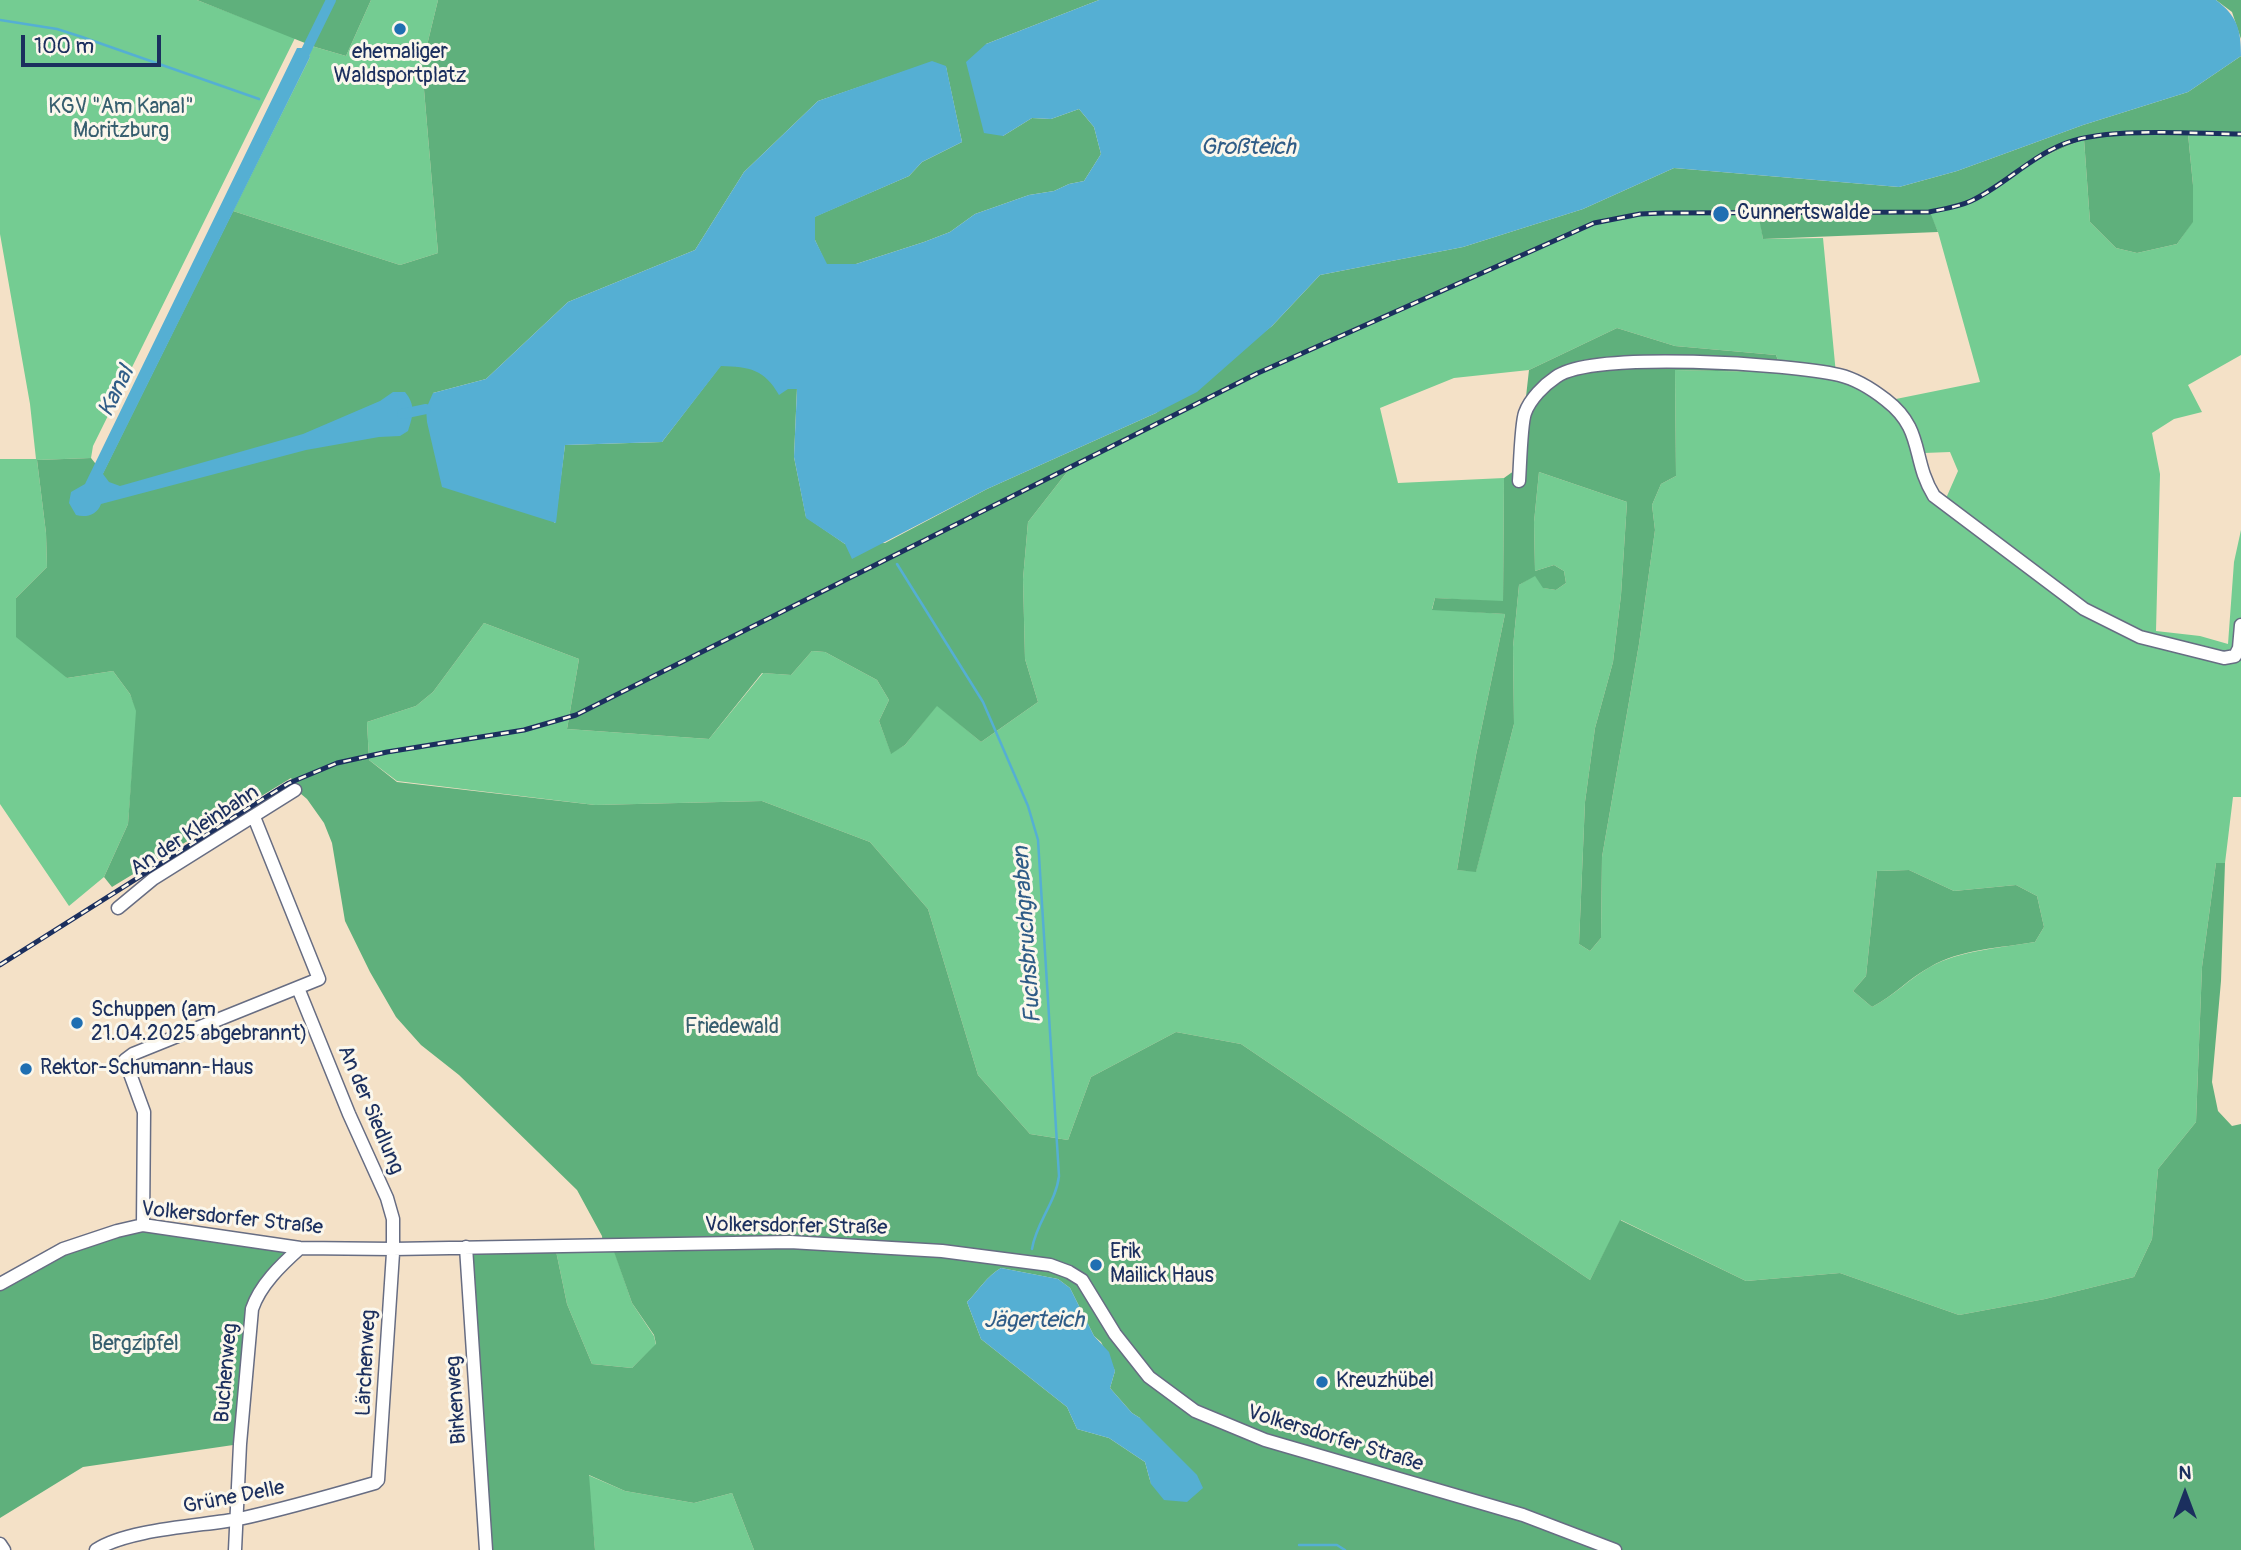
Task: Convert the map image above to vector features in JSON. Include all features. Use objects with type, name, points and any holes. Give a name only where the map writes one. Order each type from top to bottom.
[{"type":"street","points":[[1519,481],[1525,413],[1541,389],[1559,374],[1599,365],[1636,361],[1688,361],[1836,374],[1876,393],[1908,422],[1916,440],[1925,482],[1934,496],[2084,609],[2140,637],[2224,658],[2235,656],[2239,648],[2241,625]]},
{"type":"street","name":"An der Kleinbahn","points":[[118,908],[153,879],[295,790]]},
{"type":"street","points":[[143,1225],[144,1112],[125,1060],[133,1054],[319,979],[254,817]]},
{"type":"street","name":"An der Siedlung","points":[[298,988],[349,1114],[387,1198],[393,1219],[393,1250]]},
{"type":"street","name":"Volkersdorfer Straße","points":[[0,1284],[62,1249],[143,1225],[300,1248],[393,1250],[790,1242],[942,1251],[1050,1265],[1082,1280],[1115,1334],[1149,1377],[1195,1411],[1265,1440],[1523,1515],[1615,1550]]},
{"type":"street","name":"Birkenweg","points":[[466,1247],[486,1550]]},
{"type":"street","name":"Buchenweg","points":[[235,1550],[240,1444],[252,1308],[256,1297],[279,1268],[300,1248]]},
{"type":"street","name":"Lärchenweg","points":[[379,1480],[393,1250]]},
{"type":"street","name":"Grüne Delle","points":[[96,1550],[127,1538],[237,1519],[297,1505],[379,1480]]},
{"type":"street","points":[[0,1544],[4,1550]]},
{"type":"green space","name":"KGV \"Am Kanal\" Moritzburg","points":[[0,0],[197,0],[295,38],[93,446],[91,458],[37,460],[46,533],[47,567],[16,598],[67,678],[113,671],[130,694],[137,711],[128,824],[104,877],[69,906],[0,804],[0,459],[36,459],[30,404],[0,234]]},
{"type":"green space","points":[[197,0],[371,0],[346,56],[315,47]]},
{"type":"green space","points":[[371,0],[438,0],[422,66],[438,253],[400,265],[233,211],[310,57],[308,48],[315,47],[346,56]]},
{"type":"green space","name":"Friedewald","points":[[438,0],[1099,0],[986,44],[1003,136],[1032,118],[1051,119],[1079,109],[1094,127],[1101,154],[1084,181],[1054,191],[1029,195],[975,214],[950,232],[856,264],[826,264],[815,240],[814,217],[909,176],[922,162],[962,142],[946,67],[932,62],[818,101],[744,172],[695,250],[568,302],[486,379],[433,393],[555,523],[565,445],[662,442],[721,365],[750,367],[788,389],[797,388],[794,457],[806,517],[845,544],[885,543],[987,489],[1156,413],[1272,326],[1320,275],[1463,247],[1583,209],[1674,168],[1899,187],[1957,171],[2083,125],[2188,92],[2241,56],[2241,134],[2188,134],[2193,222],[2177,244],[2137,253],[2116,248],[2090,222],[2084,139],[2031,162],[1969,202],[1930,212],[1938,232],[1763,239],[1758,213],[1663,213],[1617,219],[1571,232],[1293,356],[1071,467],[1028,522],[1023,579],[1025,659],[1038,702],[981,742],[937,706],[905,745],[891,754],[879,721],[889,700],[877,680],[825,652],[812,651],[791,675],[762,673],[709,739],[567,729],[579,659],[484,623],[433,692],[416,706],[367,722],[369,760],[397,782],[595,805],[762,801],[870,842],[928,909],[978,1075],[1030,1134],[1068,1140],[1091,1077],[1176,1032],[1241,1044],[1590,1280],[1620,1220],[1746,1281],[1840,1273],[1959,1315],[2045,1299],[2134,1277],[2152,1239],[2158,1169],[2196,1122],[2202,967],[2216,863],[2225,863],[2221,981],[2212,1082],[2218,1111],[2232,1126],[2241,1124],[2241,1550],[754,1550],[732,1493],[694,1503],[625,1491],[589,1475],[595,1550],[489,1550],[468,1251],[556,1251],[567,1304],[592,1364],[632,1368],[656,1344],[654,1335],[632,1303],[612,1246],[603,1246],[602,1236],[577,1190],[459,1075],[421,1045],[396,1017],[345,921],[332,843],[324,823],[307,799],[294,788],[296,786],[291,778],[112,887],[104,877],[128,824],[136,711],[130,694],[113,671],[67,678],[16,637],[16,598],[47,567],[46,533],[37,460],[91,458],[103,473],[233,211],[400,265],[438,253],[422,66]],"holes":[[[1001,1268],[1058,1279],[1070,1288],[1115,1371],[1110,1388],[1132,1413],[1140,1418],[1151,1484],[1145,1462],[1109,1438],[1077,1429],[1067,1407],[981,1339],[967,1302],[996,1271]]]},
{"type":"green space","points":[[2216,0],[2241,0],[2241,39],[2232,12]]},
{"type":"green space","points":[[2188,134],[2241,134],[2241,355],[2188,385],[2202,412],[2174,419],[2152,433],[2160,474],[2156,631],[2200,636],[2228,644],[2234,562],[2241,530],[2241,797],[2233,797],[2225,863],[2216,863],[2202,967],[2196,1122],[2158,1169],[2152,1239],[2134,1277],[2045,1299],[1959,1315],[1840,1273],[1746,1281],[1621,1220],[1590,1280],[1241,1044],[1176,1032],[1091,1077],[1068,1140],[1030,1134],[978,1075],[928,909],[870,842],[762,801],[595,805],[397,781],[369,760],[367,722],[416,706],[433,692],[484,623],[579,659],[567,729],[709,739],[763,673],[791,675],[812,651],[825,652],[877,680],[889,700],[879,721],[891,753],[905,745],[937,705],[981,742],[1038,702],[1025,659],[1023,579],[1028,522],[1071,467],[1293,356],[1571,232],[1594,224],[1640,215],[1759,213],[1763,239],[1823,238],[1836,374],[1839,381],[1866,391],[1907,424],[1913,437],[1922,483],[1939,504],[1941,498],[1947,496],[1958,471],[1950,452],[1924,453],[1912,421],[1891,400],[1980,382],[1938,232],[1929,212],[1969,202],[2031,162],[2084,139],[2090,222],[2116,248],[2137,253],[2177,244],[2193,221]],"holes":[[[1617,328],[1675,346],[1776,355],[1781,368],[1758,372],[1675,370],[1676,476],[1661,484],[1652,505],[1655,530],[1639,644],[1602,857],[1601,938],[1590,951],[1579,944],[1585,802],[1595,728],[1613,662],[1621,595],[1627,502],[1539,472],[1534,522],[1535,571],[1554,565],[1564,571],[1566,583],[1556,590],[1544,588],[1535,575],[1519,585],[1513,647],[1514,724],[1476,871],[1457,870],[1476,755],[1505,614],[1432,609],[1435,598],[1503,602],[1504,478],[1398,483],[1380,408],[1454,378],[1529,370]],[[1909,870],[1954,891],[2016,885],[2037,896],[2044,927],[2035,942],[1981,950],[1942,961],[1872,1007],[1853,991],[1866,976],[1877,871]]]},
{"type":"green space","points":[[1617,328],[1675,346],[1776,355],[1781,368],[1758,372],[1675,370],[1676,476],[1661,484],[1652,505],[1655,530],[1639,644],[1602,857],[1601,938],[1590,951],[1579,944],[1585,802],[1595,728],[1613,662],[1621,595],[1627,502],[1539,472],[1534,522],[1535,571],[1554,565],[1564,571],[1566,583],[1556,590],[1543,588],[1535,576],[1519,585],[1513,647],[1514,724],[1476,872],[1457,870],[1476,755],[1505,614],[1432,610],[1435,598],[1503,601],[1504,478],[1518,468],[1529,370]]},
{"type":"green space","points":[[1909,870],[1954,891],[2016,885],[2037,896],[2044,927],[2035,942],[1967,953],[1942,961],[1922,971],[1872,1007],[1853,991],[1866,976],[1877,871]]},
{"type":"green space","name":"Bergzipfel","points":[[143,1225],[300,1248],[256,1297],[240,1444],[83,1467],[0,1518],[0,1284],[17,1273]]},
{"type":"green space","points":[[614,1250],[632,1303],[654,1336],[656,1345],[632,1368],[592,1364],[567,1304],[556,1251]]},
{"type":"green space","points":[[588,1475],[625,1491],[694,1503],[732,1493],[754,1550],[595,1550]]},
{"type":"water","name":"Großteich","points":[[1099,0],[2216,0],[2229,12],[2236,24],[2241,56],[2188,92],[2083,125],[1957,171],[1899,187],[1674,168],[1583,209],[1463,247],[1320,275],[1272,326],[1197,392],[987,489],[852,559],[845,544],[806,518],[794,457],[797,389],[788,389],[779,395],[762,375],[740,367],[721,366],[662,442],[565,445],[556,523],[442,487],[427,422],[426,409],[433,393],[486,379],[568,302],[695,250],[744,172],[818,101],[932,61],[946,66],[962,142],[922,162],[909,176],[815,217],[815,240],[827,264],[856,264],[950,232],[975,214],[1029,195],[1054,191],[1084,181],[1101,154],[1094,127],[1079,109],[1051,119],[1032,118],[1003,136],[984,133],[966,62],[986,44]]},
{"type":"water","points":[[297,48],[308,48],[310,57],[103,474],[109,482],[120,486],[303,434],[380,401],[393,392],[405,392],[411,401],[412,415],[408,431],[400,436],[379,437],[306,450],[101,504],[91,515],[76,515],[69,503],[71,492],[85,484]]},
{"type":"water","name":"Jägerteich","points":[[1001,1268],[1058,1279],[1070,1288],[1094,1336],[1109,1352],[1115,1371],[1110,1388],[1132,1413],[1197,1475],[1203,1488],[1187,1502],[1164,1500],[1151,1484],[1145,1462],[1109,1438],[1077,1429],[1067,1407],[981,1339],[967,1302],[987,1279]]},
{"type":"waterway","name":"Kanal","points":[[302,59],[331,0]]},
{"type":"waterway","points":[[0,20],[57,29],[259,99]]},
{"type":"waterway","name":"Kanal","points":[[402,414],[426,409]]},
{"type":"waterway","name":"Fuchsbruchgraben","points":[[897,564],[983,702],[1028,806],[1038,840],[1059,1176],[1032,1249]]},
{"type":"waterway","points":[[1299,1545],[1337,1545],[1345,1550]]},
{"type":"railway","points":[[0,965],[289,783],[337,763],[387,752],[524,730],[576,715],[1258,373],[1594,223],[1640,214],[1663,213],[1929,212],[1971,201],[2049,151],[2079,139],[2148,132],[2241,134]]},
{"type":"place","name":"ehemaliger Waldsportplatz","points":[[400,29]]},
{"type":"place","name":"Cunnertswalde","points":[[1721,214]]},
{"type":"place","name":"Schuppen (am 21.04.2025 abgebrannt)","points":[[77,1023]]},
{"type":"place","name":"Rektor-Schumann-Haus","points":[[26,1069]]},
{"type":"place","name":"Erik Mailick Haus","points":[[1096,1265]]},
{"type":"place","name":"Kreuzhübel","points":[[1322,1382]]}]
